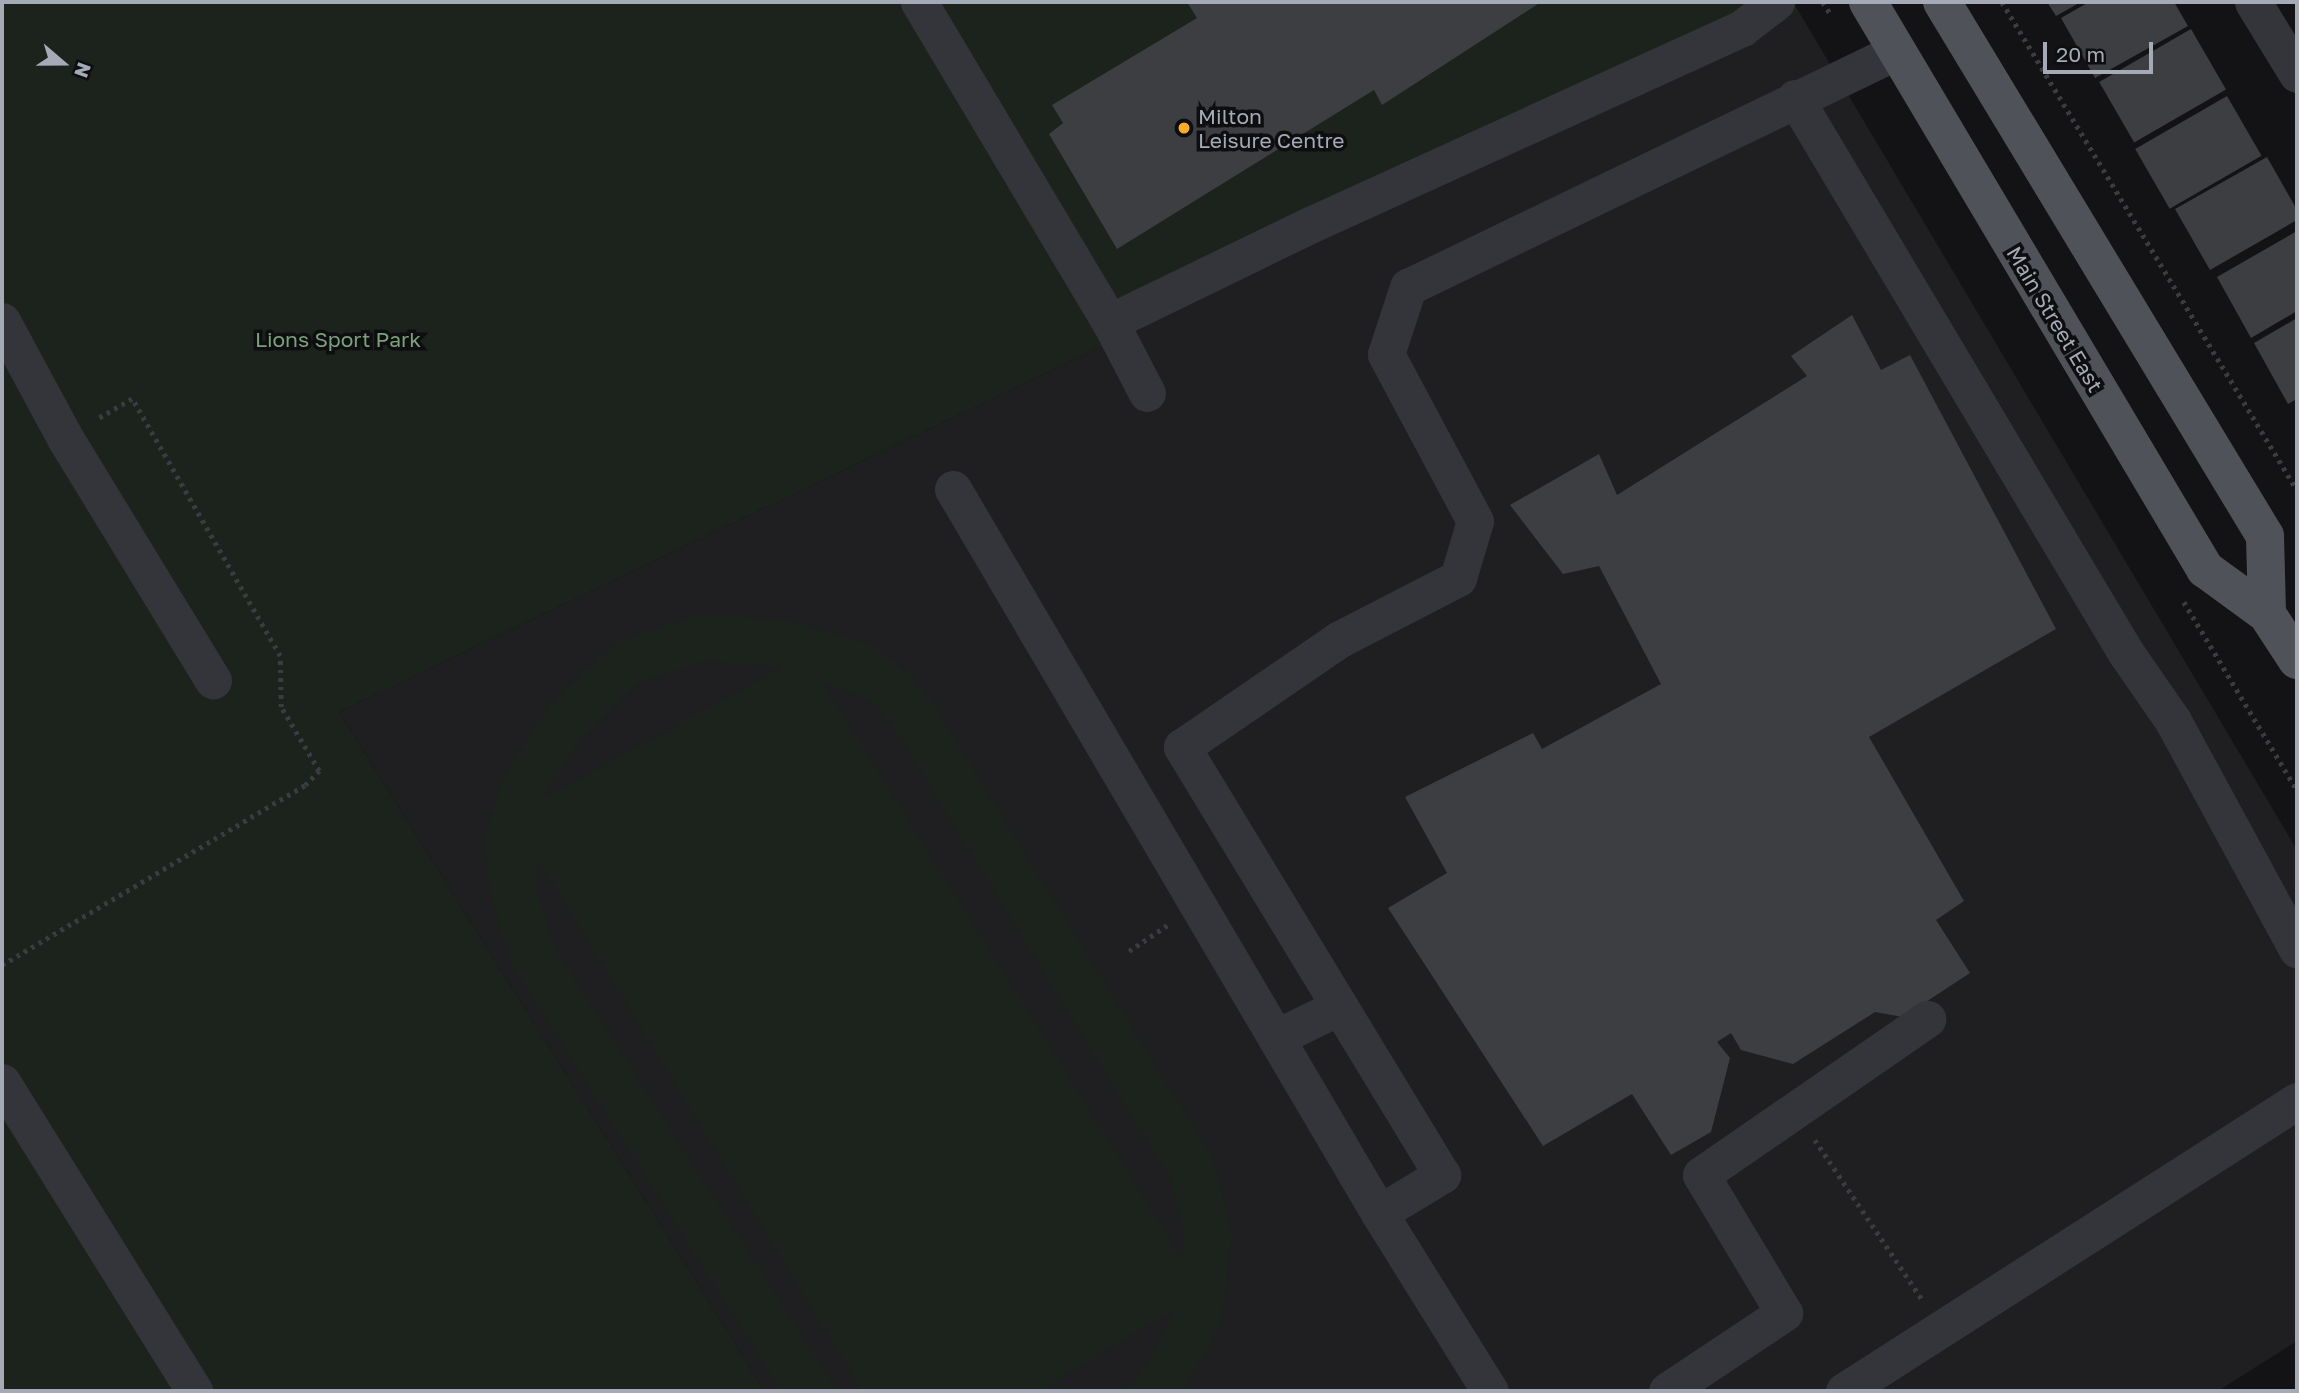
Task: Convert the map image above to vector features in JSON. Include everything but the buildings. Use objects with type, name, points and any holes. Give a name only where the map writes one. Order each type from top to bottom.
[{"type":"main road","name":"Main Street East","points":[[1868,2],[1895,52],[2205,569],[2267,614],[2297,660]]},
{"type":"main road","points":[[1942,2],[2265,536],[2267,614]]},
{"type":"street","points":[[919,2],[1110,322],[1147,393]]},
{"type":"street","points":[[1110,322],[1310,225],[1742,28],[1776,2]]},
{"type":"street","points":[[2253,2],[2291,50]]},
{"type":"street","points":[[1379,1213],[1442,1175],[1182,747],[1338,640],[1458,578],[1475,522],[1386,354],[1408,287],[1895,52]]},
{"type":"street","points":[[1795,99],[2126,653],[2173,721],[2297,949]]},
{"type":"street","points":[[2,321],[65,438],[213,680]]},
{"type":"street","points":[[953,489],[1379,1213],[1490,1391]]},
{"type":"street","points":[[1277,1037],[1339,1007]]},
{"type":"street","points":[[1667,1391],[1784,1313],[1701,1175],[1927,1019]]},
{"type":"street","points":[[2,1082],[194,1391]]},
{"type":"street","points":[[1844,1391],[2297,1101]]},
{"type":"path","points":[[2002,2],[2297,490]]},
{"type":"path","points":[[1795,1110],[1942,1328]]},
{"type":"shaded area","points":[[1799,12],[2297,850],[2297,1341],[2218,1391],[765,1391],[339,712]]},
{"type":"green space","name":"Lions Sport Park","points":[[2,2],[1793,2],[1799,12],[339,712],[765,1391],[2,1391]]},
{"type":"green space","points":[[699,614],[791,621],[872,645],[911,676],[932,702],[1213,1158],[1232,1232],[1222,1321],[1184,1391],[1126,1391],[1149,1362],[1176,1308],[1039,1391],[862,1391],[538,859],[536,888],[554,946],[838,1391],[781,1391],[512,965],[490,895],[484,839],[502,780],[547,707],[616,642]],"holes":[[[705,661],[782,667],[541,800],[583,737],[640,682]],[[822,681],[875,704],[896,731],[1169,1177],[1185,1235],[1182,1258]]]},
{"type":"place","name":"Milton Leisure Centre","points":[[1184,128]]}]
